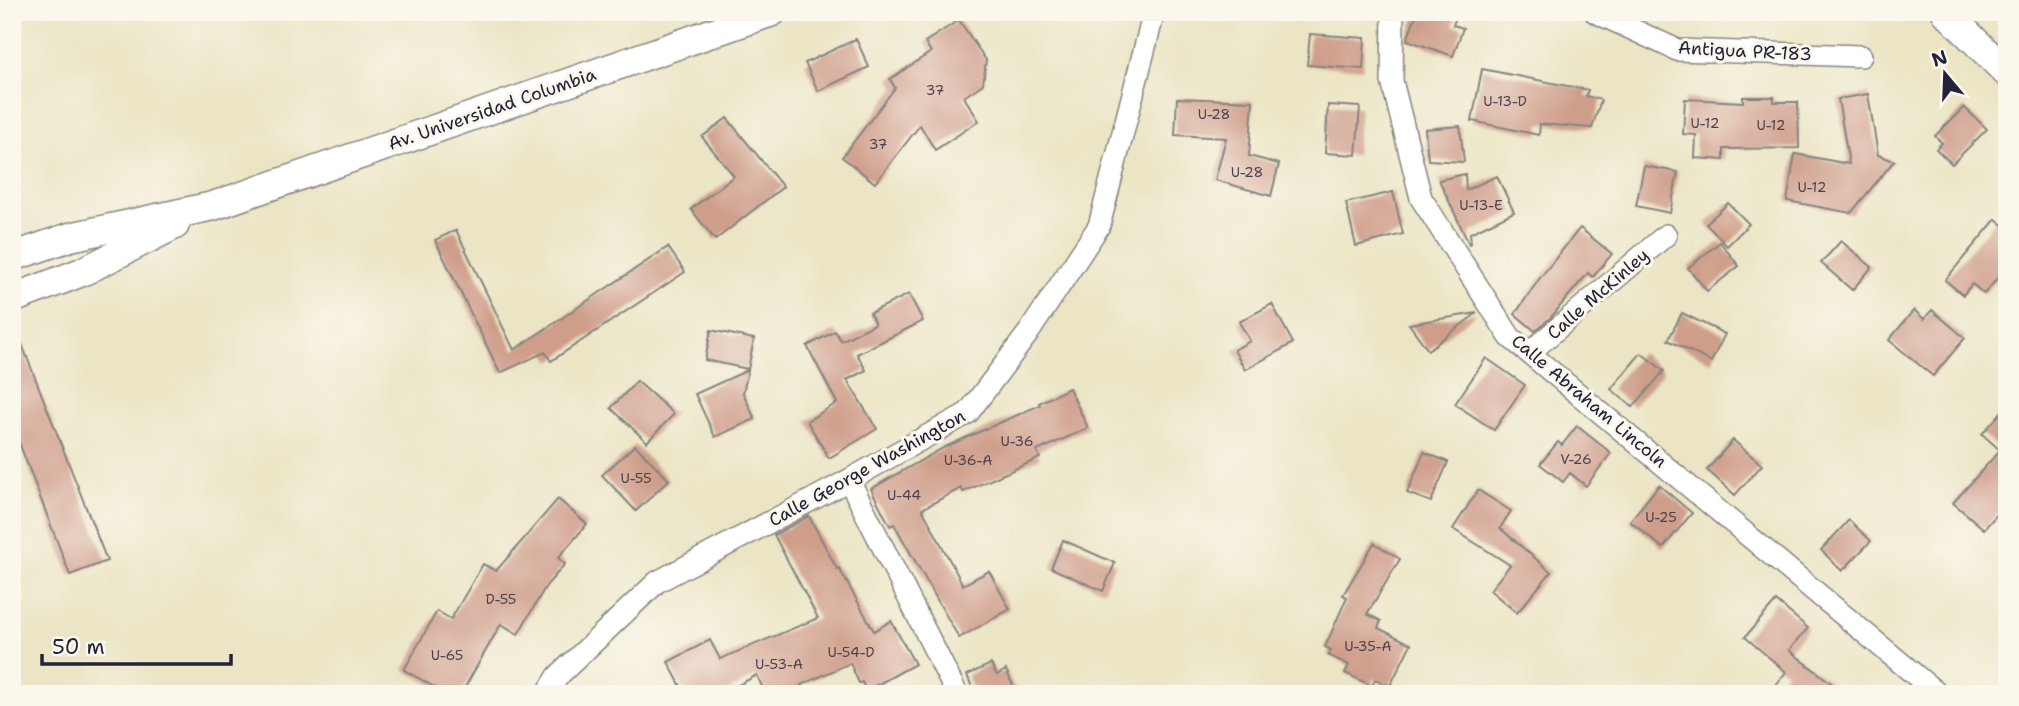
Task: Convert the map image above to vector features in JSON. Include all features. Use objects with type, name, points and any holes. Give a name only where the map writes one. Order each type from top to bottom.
[{"type":"main road","name":"Av. Universidad Columbia","points":[[12,257],[70,237],[213,206],[772,12]]},
{"type":"main road","points":[[1946,12],[2007,73]]},
{"type":"main road","name":"Av. Universidad Columbia","points":[[12,299],[82,272],[213,206]]},
{"type":"street","name":"Calle George Washington","points":[[548,694],[558,676],[657,582],[968,413],[1029,332],[1099,226],[1154,12]]},
{"type":"street","name":"Calle Abraham Lincoln","points":[[1393,12],[1392,81],[1421,198],[1510,337],[1938,694]]},
{"type":"street","name":"Antigua PR-183","points":[[1595,12],[1677,50],[1861,57]]},
{"type":"street","name":"Calle McKinley","points":[[1529,353],[1666,235]]},
{"type":"street","points":[[849,480],[957,694]]},
{"type":"building","points":[[1417,12],[1458,12],[1453,25],[1463,28],[1453,56],[1407,40]]},
{"type":"building","points":[[959,20],[986,60],[983,84],[964,97],[979,121],[935,150],[920,125],[875,183],[842,157],[895,88],[890,79],[931,52],[925,42]]},
{"type":"building","points":[[1310,34],[1365,38],[1363,69],[1307,65]]},
{"type":"building","points":[[856,39],[869,67],[818,91],[805,63]]},
{"type":"building","points":[[1482,69],[1588,90],[1586,96],[1601,100],[1592,128],[1540,124],[1539,135],[1472,121]]},
{"type":"building","points":[[1868,94],[1878,155],[1894,161],[1851,213],[1787,201],[1795,154],[1849,164],[1838,99]]},
{"type":"building","points":[[1743,97],[1774,97],[1774,102],[1798,102],[1799,148],[1724,149],[1724,160],[1695,158],[1696,135],[1683,134],[1685,99],[1743,102]]},
{"type":"building","points":[[1177,98],[1253,101],[1249,156],[1279,164],[1271,196],[1215,180],[1226,138],[1175,135]]},
{"type":"building","points":[[1328,105],[1360,107],[1356,155],[1325,153]]},
{"type":"building","points":[[1964,107],[1987,129],[1952,164],[1936,149],[1942,143],[1935,136]]},
{"type":"building","points":[[727,118],[783,187],[715,240],[691,209],[734,176],[702,137]]},
{"type":"building","points":[[1460,126],[1464,162],[1428,160],[1425,129]]},
{"type":"building","points":[[1644,166],[1678,172],[1670,213],[1636,206]]},
{"type":"building","points":[[1465,174],[1466,190],[1497,176],[1514,212],[1470,233],[1469,244],[1439,180]]},
{"type":"building","points":[[1393,192],[1403,234],[1356,246],[1346,203]]},
{"type":"building","points":[[1728,203],[1749,224],[1727,246],[1706,224]]},
{"type":"building","points":[[1996,219],[2007,228],[2007,267],[1984,294],[1972,284],[1963,295],[1945,280]]},
{"type":"building","points":[[1580,228],[1612,254],[1593,277],[1588,273],[1551,317],[1535,331],[1515,314]]},
{"type":"building","points":[[456,230],[514,350],[668,247],[685,272],[551,361],[545,352],[500,373],[435,240]]},
{"type":"building","points":[[1841,241],[1872,267],[1852,290],[1821,263]]},
{"type":"building","points":[[1720,242],[1739,266],[1707,291],[1688,268]]},
{"type":"building","points":[[909,294],[923,321],[857,354],[866,370],[847,380],[877,429],[829,458],[807,421],[837,403],[807,346],[835,331],[841,341],[875,324],[870,313]]},
{"type":"building","points":[[1272,304],[1293,343],[1245,370],[1234,350],[1250,341],[1239,322]]},
{"type":"building","points":[[1914,310],[1924,319],[1932,310],[1965,338],[1933,376],[1889,340]]},
{"type":"building","points":[[1477,313],[1428,350],[1409,324]]},
{"type":"building","points":[[1682,313],[1725,334],[1711,362],[1668,340]]},
{"type":"building","points":[[12,319],[107,561],[70,575],[12,424]]},
{"type":"building","points":[[711,330],[754,339],[748,369],[705,360]]},
{"type":"building","points":[[1641,353],[1664,371],[1633,407],[1611,389]]},
{"type":"building","points":[[1486,358],[1525,385],[1494,430],[1455,404]]},
{"type":"building","points":[[748,370],[743,393],[755,419],[715,437],[695,394]]},
{"type":"building","points":[[637,381],[674,414],[647,442],[611,408]]},
{"type":"building","points":[[1069,388],[1088,428],[1037,451],[1040,458],[963,492],[961,488],[922,509],[963,585],[989,571],[1010,609],[959,638],[894,524],[890,526],[871,489],[943,448],[1040,405],[1039,403]]},
{"type":"building","points":[[2007,406],[2007,503],[1984,529],[1953,503],[2000,450],[1982,434]]},
{"type":"building","points":[[1577,426],[1611,453],[1586,486],[1570,473],[1563,482],[1540,464],[1558,442],[1562,445]]},
{"type":"building","points":[[1733,440],[1762,465],[1735,495],[1707,470]]},
{"type":"building","points":[[635,445],[669,480],[636,511],[602,475]]},
{"type":"building","points":[[1424,452],[1448,462],[1431,502],[1407,493]]},
{"type":"building","points":[[1659,485],[1692,513],[1663,548],[1630,521]]},
{"type":"building","points":[[1478,490],[1511,511],[1500,528],[1551,572],[1517,613],[1490,590],[1510,565],[1453,529]]},
{"type":"building","points":[[558,499],[587,524],[558,558],[565,564],[546,586],[518,634],[501,624],[461,694],[447,694],[404,670],[437,611],[451,619],[483,564],[496,571]]},
{"type":"building","points":[[809,516],[874,631],[891,621],[915,664],[866,691],[862,682],[859,683],[850,663],[801,685],[805,694],[765,694],[757,675],[722,694],[685,694],[668,662],[710,640],[720,659],[818,618],[774,535]]},
{"type":"building","points":[[1849,520],[1871,541],[1842,571],[1821,550]]},
{"type":"building","points":[[1063,540],[1115,563],[1103,591],[1051,568]]},
{"type":"building","points":[[1374,543],[1400,559],[1367,614],[1381,621],[1378,628],[1411,644],[1390,686],[1375,679],[1372,686],[1345,673],[1349,665],[1328,655],[1331,650],[1325,647],[1347,597],[1343,595]]},
{"type":"building","points":[[1776,601],[1808,628],[1789,650],[1845,694],[1769,694],[1786,672],[1745,637]]},
{"type":"building","points":[[991,664],[997,675],[1006,670],[1017,694],[970,694],[969,689],[972,687],[967,675]]}]
